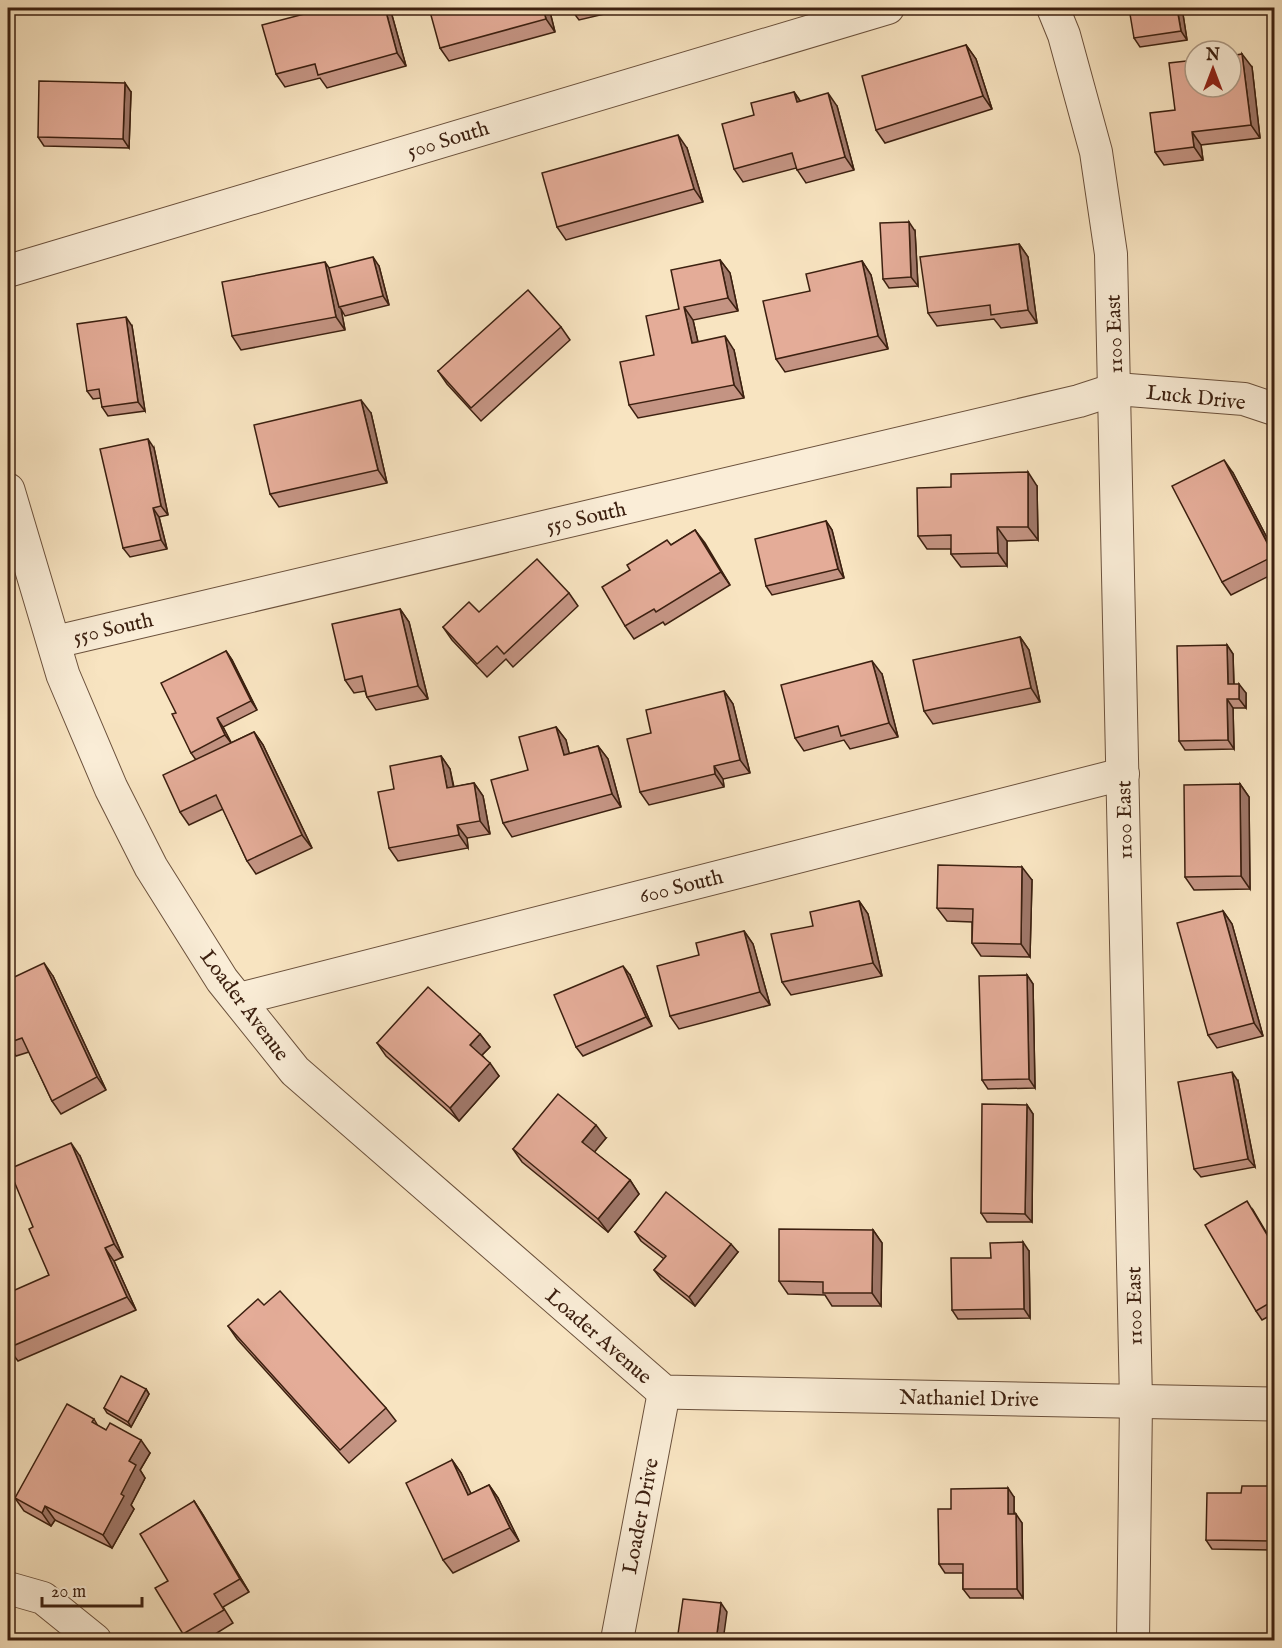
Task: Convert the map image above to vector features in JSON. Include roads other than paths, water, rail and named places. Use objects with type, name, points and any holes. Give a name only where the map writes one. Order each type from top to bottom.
[{"type":"street","name":"500 South","points":[[8,271],[888,8]]},
{"type":"street","name":"1100 East","points":[[1053,8],[1064,35],[1096,152],[1112,254],[1136,1401],[1133,1641]]},
{"type":"street","name":"Luck Drive","points":[[1116,389],[1244,399],[1275,409]]},
{"type":"street","name":"550 South","points":[[55,642],[1067,404],[1116,389]]},
{"type":"street","name":"Loader Avenue","points":[[8,490],[63,675],[111,788],[151,867],[222,980],[295,1071],[664,1392]]},
{"type":"street","name":"600 South","points":[[239,999],[1123,774]]},
{"type":"street","name":"Nathaniel Drive","points":[[664,1392],[1275,1404]]},
{"type":"street","name":"Loader Drive","points":[[617,1641],[664,1392]]},
{"type":"street","points":[[8,1588],[43,1598],[95,1641]]}]
